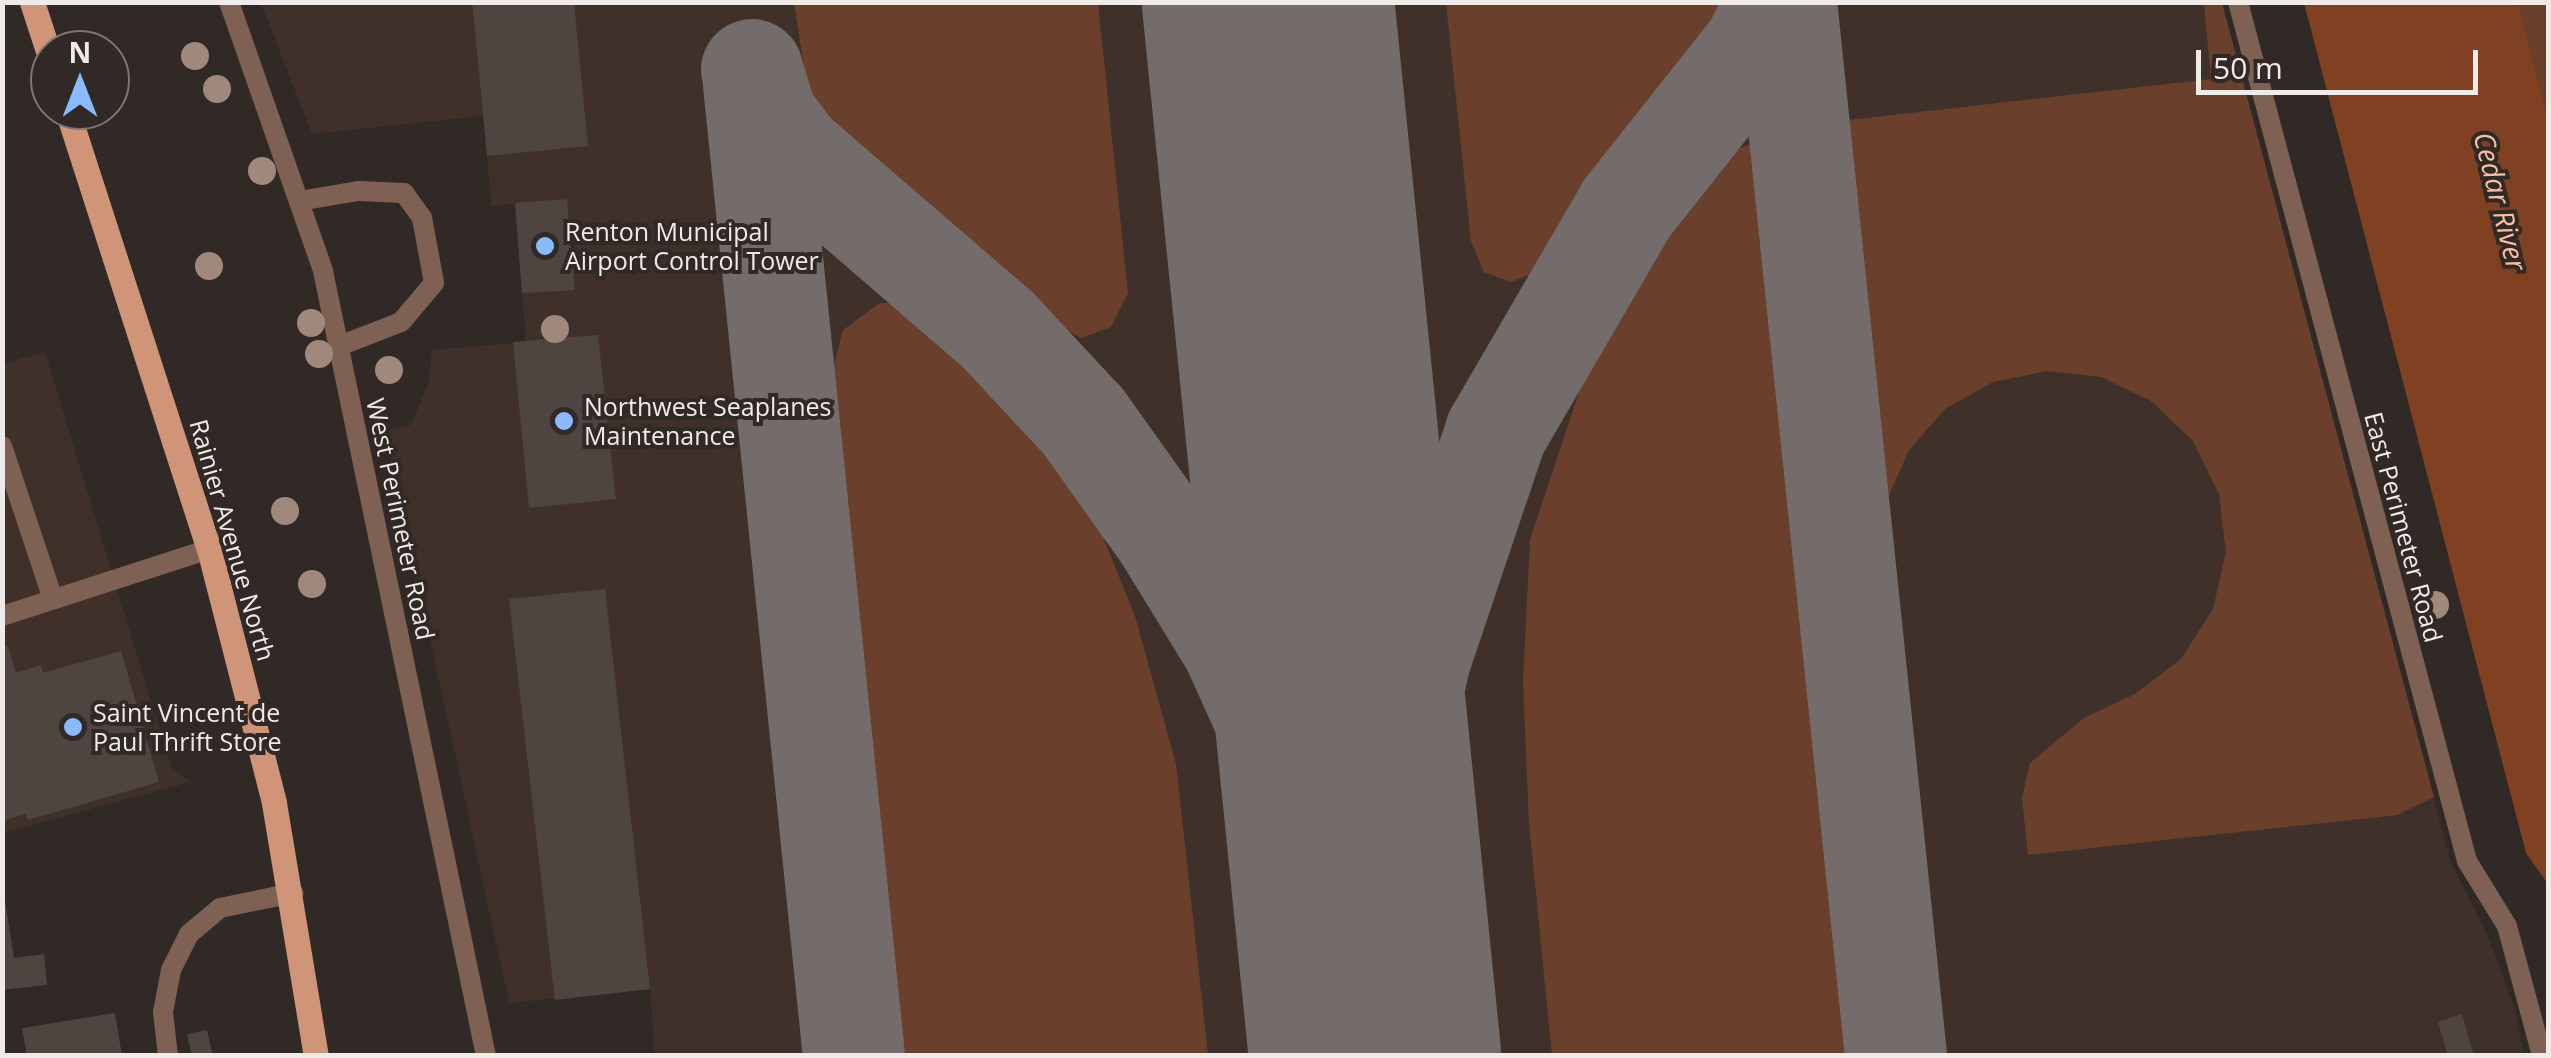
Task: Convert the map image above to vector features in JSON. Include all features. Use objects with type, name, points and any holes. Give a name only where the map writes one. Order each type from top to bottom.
[{"type":"main road","points":[[32,2],[41,30]]},
{"type":"main road","name":"Rainier Avenue North","points":[[73,130],[209,549],[292,893],[316,1056]]},
{"type":"lane","name":"West Perimeter Road","points":[[229,2],[298,201],[339,346],[486,1056]]},
{"type":"lane","name":"East Perimeter Road","points":[[2238,2],[2467,860],[2507,926],[2542,1056]]},
{"type":"lane","points":[[298,201],[358,191],[404,193],[422,218],[434,284],[401,322],[339,346]]},
{"type":"lane","points":[[2,446],[54,599]]},
{"type":"lane","points":[[2,616],[209,549]]},
{"type":"lane","points":[[168,1056],[163,1012],[171,970],[189,934],[220,908],[292,893]]},
{"type":"shaded area","points":[[1446,2],[1743,3],[1737,23],[1620,164],[1548,267],[1511,282],[1484,272],[1471,241]]},
{"type":"shaded area","points":[[261,3],[472,3],[483,116],[312,134]]},
{"type":"shaded area","points":[[574,3],[2222,3],[2450,860],[2488,936],[2515,1009],[2524,1055],[655,1055],[650,989],[509,1003],[385,431],[411,425],[429,381],[432,350],[526,342],[522,293],[574,289],[567,199],[491,206],[487,156],[588,146]]},
{"type":"shaded area","points":[[794,3],[1098,3],[1128,293],[1111,327],[1081,338],[1047,320],[850,144],[808,93]]},
{"type":"shaded area","points":[[2204,3],[2222,3],[2434,797],[2397,815],[2028,855],[2022,798],[2030,763],[2084,718],[2135,694],[2181,659],[2213,609],[2226,552],[2219,494],[2193,441],[2151,401],[2101,377],[2047,371],[1993,382],[1945,409],[1909,450],[1887,500],[1883,549],[1872,548],[1831,122],[2211,79]]},
{"type":"shaded area","points":[[2518,3],[2548,3],[2548,118]]},
{"type":"shaded area","points":[[1755,142],[1778,177],[1855,1000],[1868,1055],[1552,1055],[1529,823],[1523,683],[1530,540],[1607,308],[1720,157]]},
{"type":"shaded area","points":[[918,302],[975,348],[1044,432],[1097,522],[1135,616],[1176,764],[1208,1055],[901,1055],[832,373],[843,330],[880,303]]},
{"type":"shaded area","points":[[45,352],[171,767],[190,782],[3,833],[3,364]]},
{"type":"water","name":"Cedar River","points":[[2304,3],[2518,3],[2548,118],[2548,884],[2526,853]]},
{"type":"building","points":[[472,2],[574,2],[588,146],[487,156]]},
{"type":"building","name":"Renton Municipal Airport Control Tower","points":[[567,199],[575,290],[522,293],[515,203]]},
{"type":"building","name":"Northwest Seaplanes Maintenance","points":[[598,335],[616,499],[529,508],[513,342]]},
{"type":"building","points":[[605,589],[650,989],[555,1000],[509,599]]},
{"type":"building","name":"Saint Vincent de Paul Thrift Store","points":[[8,646],[16,673],[41,665],[43,673],[121,651],[159,782],[28,820],[26,814],[2,821],[2,648]]},
{"type":"building","points":[[2,880],[14,958],[44,954],[47,985],[2,990]]},
{"type":"building","points":[[115,1013],[122,1056],[27,1056],[22,1028]]},
{"type":"building","points":[[2462,1014],[2474,1056],[2448,1056],[2438,1022]]},
{"type":"building","points":[[207,1030],[213,1056],[192,1056],[187,1034]]},
{"type":"taxiway","points":[[1378,974],[1391,792],[1419,662],[1496,433],[1627,208],[1754,48],[1777,2]]},
{"type":"taxiway","points":[[1786,2],[1896,1056]]},
{"type":"taxiway","points":[[752,70],[766,117],[793,153],[998,330],[1083,421],[1165,536],[1233,647],[1295,785],[1343,929],[1373,1056]]},
{"type":"taxiway","points":[[754,84],[854,1056]]},
{"type":"runway","points":[[1268,2],[1375,1056]]},
{"type":"place","name":"Renton Municipal Airport Control Tower","points":[[545,246]]},
{"type":"place","name":"Northwest Seaplanes Maintenance","points":[[564,421]]},
{"type":"place","name":"Saint Vincent de Paul Thrift Store","points":[[73,727]]}]
